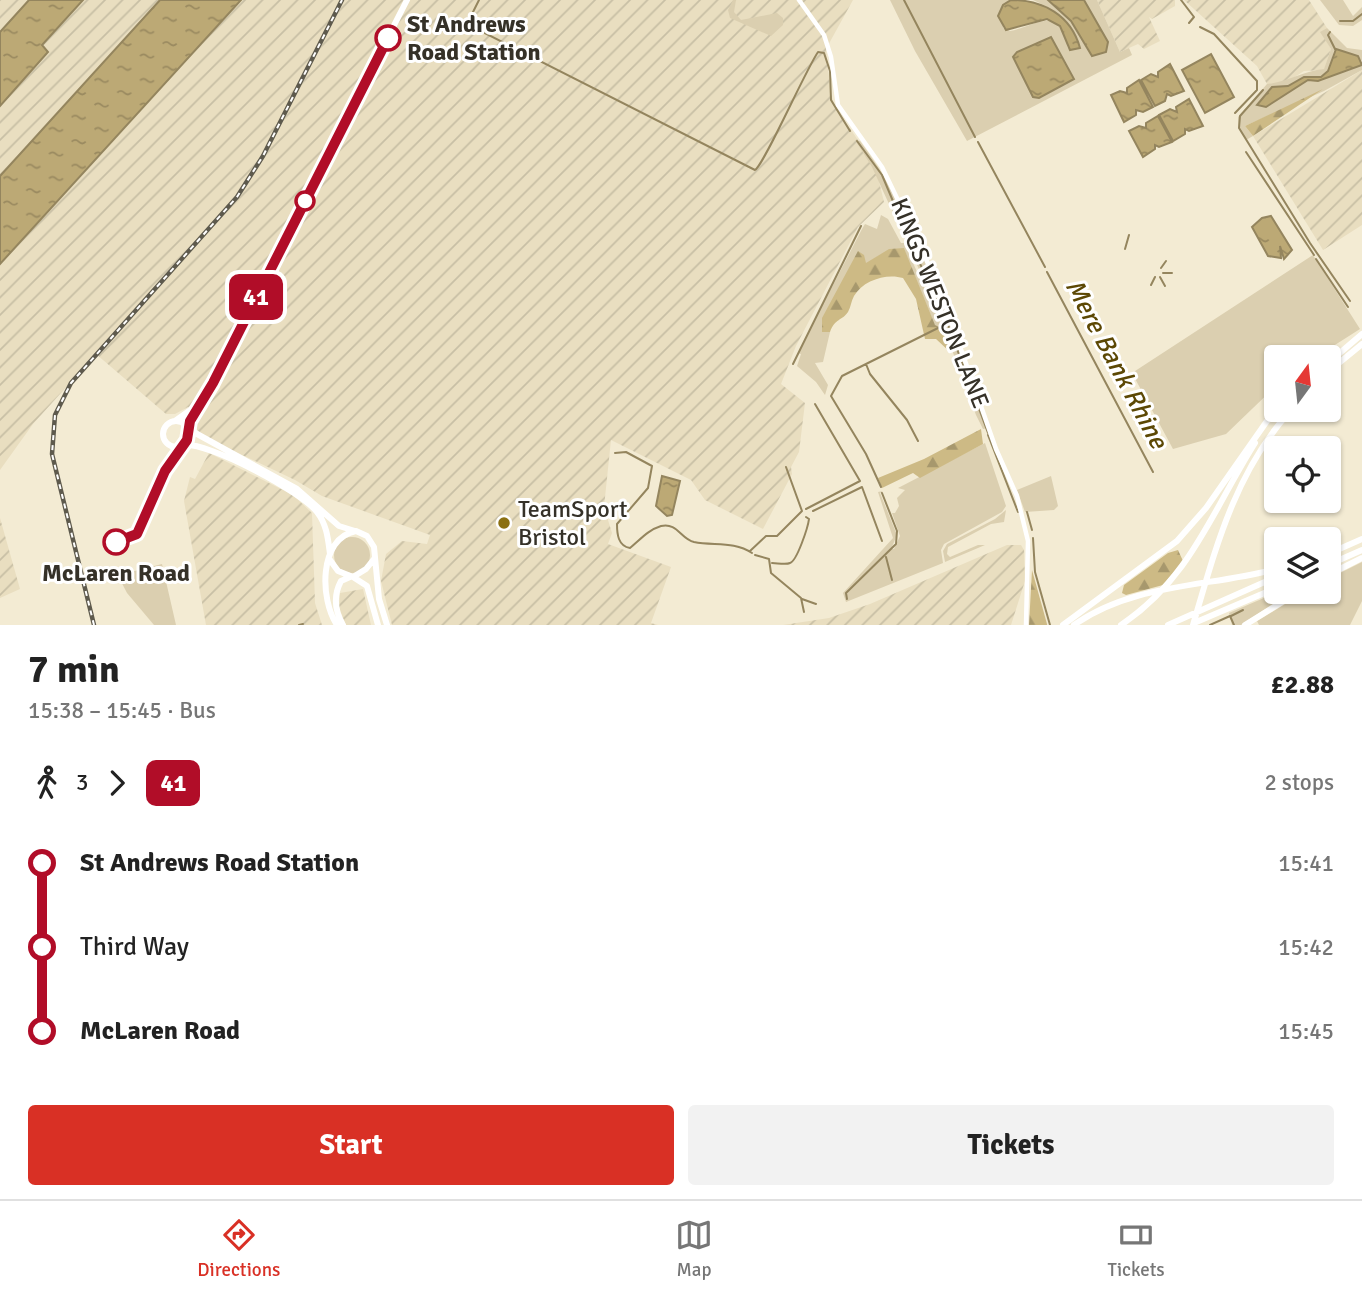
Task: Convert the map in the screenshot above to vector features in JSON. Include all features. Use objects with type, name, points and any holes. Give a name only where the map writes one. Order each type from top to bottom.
[{"type":"highway","points":[[183,445],[188,438],[188,429],[199,404],[213,383],[407,0]]},
{"type":"highway","points":[[1341,352],[1362,334]]},
{"type":"highway","points":[[1341,361],[1362,344]]},
{"type":"highway","points":[[199,404],[164,427],[163,439],[173,447],[205,446],[299,495],[322,520],[330,557],[338,571],[367,586],[378,625]]},
{"type":"highway","points":[[174,421],[297,489],[339,526],[356,531],[372,542],[379,599],[387,625]]},
{"type":"highway","points":[[1063,625],[1177,541],[1217,494],[1251,441],[1269,422]]},
{"type":"highway","points":[[1121,625],[1139,612],[1182,569],[1254,444],[1271,422]]},
{"type":"highway","points":[[1192,625],[1226,519],[1249,467],[1282,422]]},
{"type":"highway","points":[[337,625],[325,600],[330,557],[340,538],[356,531]]},
{"type":"highway","points":[[1341,548],[1362,539]]},
{"type":"highway","points":[[1341,559],[1362,550]]},
{"type":"highway","points":[[343,625],[337,609],[337,592],[341,582],[366,569],[375,557]]},
{"type":"highway","points":[[1341,568],[1362,558]]},
{"type":"highway","points":[[1074,625],[1111,604],[1138,595],[1264,572]]},
{"type":"highway","points":[[1168,625],[1264,582]]},
{"type":"highway","points":[[1192,625],[1264,593]]},
{"type":"highway","points":[[1245,625],[1276,604]]},
{"type":"street","name":"KINGS WESTON LANE","points":[[799,0],[824,35],[831,57],[838,105],[882,167],[927,262],[996,449],[1017,496],[1028,541],[1026,625]]},
{"type":"shaded area","points":[[0,0],[853,0],[826,49],[831,95],[836,108],[875,165],[884,202],[858,227],[796,346],[781,384],[805,403],[799,452],[791,467],[792,474],[763,529],[705,500],[691,480],[611,440],[604,507],[612,533],[608,544],[671,567],[651,623],[658,625],[392,625],[381,581],[386,554],[402,541],[427,544],[430,535],[322,496],[295,480],[202,436],[195,427],[202,413],[188,407],[175,414],[166,414],[96,354],[33,424],[0,470]]},
{"type":"shaded area","points":[[733,0],[736,0],[734,12],[741,20],[777,13],[783,18],[783,25],[771,36],[730,18],[728,10]]},
{"type":"shaded area","points":[[890,0],[1011,0],[1003,5],[1003,28],[1010,31],[1039,22],[1054,22],[1064,34],[1068,48],[1078,41],[1070,27],[1054,12],[1033,0],[1048,0],[1071,21],[1092,56],[1108,47],[1084,0],[1097,0],[1120,52],[1129,48],[1132,55],[967,141],[915,51]],"holes":[[[1051,37],[1074,79],[1039,98],[1033,97],[1013,57]]]},
{"type":"shaded area","points":[[1097,0],[1175,0],[1175,6],[1152,19],[1149,17],[1160,41],[1144,49],[1138,44],[1120,52]]},
{"type":"shaded area","points":[[1184,0],[1309,0],[1327,28],[1321,32],[1331,49],[1324,70],[1304,71],[1287,82],[1267,84],[1257,66]]},
{"type":"shaded area","points":[[1320,0],[1343,0],[1353,16],[1362,7],[1362,20],[1353,26],[1339,25]]},
{"type":"shaded area","points":[[1327,28],[1347,48],[1362,50],[1362,61],[1349,53],[1334,51],[1328,71],[1320,77],[1304,77],[1288,86],[1271,88],[1266,99],[1258,104],[1266,107],[1308,80],[1319,81],[1362,64],[1362,70],[1324,91],[1245,126],[1253,136],[1246,140],[1238,127],[1238,117],[1267,84],[1324,69],[1331,49],[1320,32]]},
{"type":"shaded area","points":[[1362,70],[1362,225],[1323,250],[1253,136]]},
{"type":"shaded area","points":[[855,140],[860,141],[876,164],[916,238],[988,428],[983,429],[976,415],[935,304],[872,167]]},
{"type":"shaded area","points":[[881,215],[888,219],[901,243],[904,243],[943,329],[935,326],[904,249],[878,256],[857,274],[824,321],[822,332],[830,332],[823,362],[815,363],[828,385],[825,395],[816,382],[797,366],[801,354],[798,353],[865,224],[877,229]]},
{"type":"shaded area","points":[[1313,255],[1360,329],[1335,345],[1264,345],[1264,398],[1226,434],[1173,449],[1132,373]]},
{"type":"shaded area","points":[[985,443],[1006,506],[1002,512],[944,544],[941,550],[943,563],[846,602],[843,593],[893,538],[878,492],[883,491],[880,493],[897,535],[891,549],[894,549],[900,536],[892,513],[895,513],[899,506],[897,498],[905,490],[898,488]]},
{"type":"shaded area","points":[[209,453],[293,495],[312,513],[315,603],[322,625],[206,625],[184,501],[190,477],[195,479]]},
{"type":"shaded area","points":[[1051,476],[1058,506],[1054,510],[1025,512],[1017,490]]},
{"type":"shaded area","points":[[1006,510],[1004,522],[991,524],[948,547],[947,554],[950,557],[978,545],[985,545],[945,562],[943,551],[947,544],[995,519]]},
{"type":"shaded area","points":[[0,518],[20,589],[0,598]]},
{"type":"shaded area","points":[[352,537],[365,542],[370,555],[365,568],[352,573],[339,568],[334,555],[339,542]]},
{"type":"shaded area","points":[[1007,545],[1021,545],[1024,550],[1025,581],[1011,625],[783,625],[829,618],[870,604]]},
{"type":"shaded area","points":[[1362,562],[1362,601],[1350,625],[1259,625],[1257,621],[1285,604],[1341,604],[1341,572]]},
{"type":"shaded area","points":[[162,564],[176,625],[154,625],[127,593],[113,566],[119,575]]},
{"type":"shaded area","points":[[363,589],[371,625],[346,625],[339,608],[340,593]]},
{"type":"shaded area","points":[[1264,598],[1264,604],[1273,604],[1241,625],[1232,625],[1229,613]]},
{"type":"green space","points":[[1323,89],[1253,136],[1245,126]]},
{"type":"green space","points":[[904,248],[935,325],[943,329],[950,352],[936,339],[925,339],[916,299],[903,278],[897,277],[876,279],[863,286],[854,296],[846,315],[834,324],[830,332],[822,332],[822,318],[858,251],[864,255],[866,263],[889,249]]},
{"type":"green space","points":[[981,429],[983,444],[920,478],[913,473],[882,488],[878,478],[924,459]]},
{"type":"green space","points":[[1178,550],[1183,561],[1163,585],[1126,595],[1122,593],[1124,585],[1168,553]]},
{"type":"green space","points":[[1032,570],[1047,624],[1047,625],[1029,625]]},
{"type":"water","points":[[29,0],[83,0],[42,45],[48,52],[0,106],[0,32]]},
{"type":"water","points":[[160,0],[241,0],[0,264],[0,176]]},
{"type":"water","points":[[1011,0],[1045,6],[1063,18],[1076,36],[1080,48],[1070,50],[1060,26],[1047,19],[1006,30],[998,16],[1003,5]]},
{"type":"water","points":[[1048,0],[1084,0],[1108,42],[1106,52],[1092,56],[1071,21]]},
{"type":"water","points":[[1051,37],[1074,79],[1039,98],[1033,97],[1013,57],[1017,52]]},
{"type":"water","points":[[1336,49],[1358,56],[1362,65],[1318,81],[1308,80],[1266,107],[1257,105],[1272,87],[1288,86],[1304,77],[1321,77],[1328,71]]},
{"type":"water","points":[[1211,54],[1234,97],[1205,113],[1182,70]]},
{"type":"water","points":[[1170,64],[1184,91],[1171,96],[1167,94],[1165,101],[1155,106],[1141,80],[1151,74],[1158,77],[1158,72]]},
{"type":"water","points":[[1139,80],[1153,107],[1143,112],[1136,110],[1136,115],[1124,122],[1111,95],[1120,91],[1127,93],[1127,88]]},
{"type":"water","points":[[1189,99],[1203,126],[1189,131],[1185,129],[1185,134],[1173,141],[1159,115],[1170,109],[1177,112],[1176,107]]},
{"type":"water","points":[[1158,116],[1172,142],[1159,147],[1155,145],[1155,149],[1143,157],[1129,131],[1139,126],[1146,128],[1146,123]]},
{"type":"water","points":[[1271,216],[1292,250],[1284,259],[1280,246],[1281,258],[1268,256],[1252,227],[1262,218]]},
{"type":"water","points":[[662,476],[680,481],[672,515],[667,516],[656,506]]},
{"type":"waterway","points":[[479,0],[467,24],[755,170],[767,152],[818,52],[824,53],[830,71],[831,100],[850,131]]},
{"type":"waterway","name":"Mere Bank Rhine","points":[[904,0],[975,137]]},
{"type":"waterway","points":[[1181,0],[1194,17],[1189,23]]},
{"type":"waterway","points":[[1340,21],[1353,21],[1362,14]]},
{"type":"waterway","points":[[1200,27],[1214,34],[1257,81],[1257,90],[1235,113]]},
{"type":"waterway","points":[[1330,32],[1328,35],[1335,49]]},
{"type":"waterway","points":[[1263,90],[1240,116],[1239,128],[1310,243],[1350,301]]},
{"type":"waterway","points":[[857,141],[882,175],[916,256],[940,303],[988,433]]},
{"type":"waterway","name":"Mere Bank Rhine","points":[[978,142],[1045,267]]},
{"type":"waterway","points":[[1246,152],[1314,255]]},
{"type":"waterway","points":[[793,364],[861,226]]},
{"type":"waterway","points":[[1125,249],[1129,235]]},
{"type":"waterway","points":[[1316,259],[1348,307]]},
{"type":"waterway","points":[[1161,268],[1166,261]]},
{"type":"waterway","name":"Mere Bank Rhine","points":[[1047,272],[1153,472]]},
{"type":"waterway","points":[[1163,273],[1172,273]]},
{"type":"waterway","points":[[1151,285],[1155,277]]},
{"type":"waterway","points":[[1160,277],[1165,286]]},
{"type":"waterway","points":[[881,487],[866,454],[831,396],[842,376],[946,324]]},
{"type":"waterway","points":[[866,364],[870,374],[907,420],[918,441]]},
{"type":"waterway","points":[[806,509],[860,481],[815,404]]},
{"type":"waterway","points":[[988,435],[1018,512]]},
{"type":"waterway","points":[[615,453],[626,452],[652,466],[648,488],[617,524],[623,545],[630,548],[652,530],[666,525],[694,542],[731,545],[752,553]]},
{"type":"waterway","points":[[750,551],[766,536],[777,536],[802,511],[786,467]]},
{"type":"waterway","points":[[813,511],[862,487],[882,541]]},
{"type":"waterway","points":[[847,599],[846,593],[896,544],[897,531],[882,493]]},
{"type":"waterway","points":[[1027,512],[1032,530]]},
{"type":"waterway","points":[[772,563],[786,564],[793,561],[807,529],[809,519],[806,517]]},
{"type":"waterway","points":[[1033,538],[1035,572],[1050,625]]},
{"type":"waterway","points":[[755,555],[769,559],[771,573],[801,598],[804,612]]},
{"type":"waterway","points":[[886,557],[892,580]]},
{"type":"waterway","points":[[802,599],[816,604]]},
{"type":"waterway","points":[[1231,616],[1243,610]]},
{"type":"waterway","points":[[1210,625],[1230,616],[1234,625]]},
{"type":"waterway","points":[[299,625],[303,624]]},
{"type":"railway","points":[[94,625],[52,454],[55,415],[71,383],[237,197],[263,156],[342,0]]},
{"type":"bus line","name":"41","points":[[116,542],[137,534],[165,471],[180,446],[187,440],[190,421],[213,383],[388,38]]},
{"type":"place","name":"St Andrews Road Station","points":[[388,38]]},
{"type":"place","name":"TeamSport Bristol","points":[[504,523]]},
{"type":"place","name":"McLaren Road","points":[[116,542]]}]
